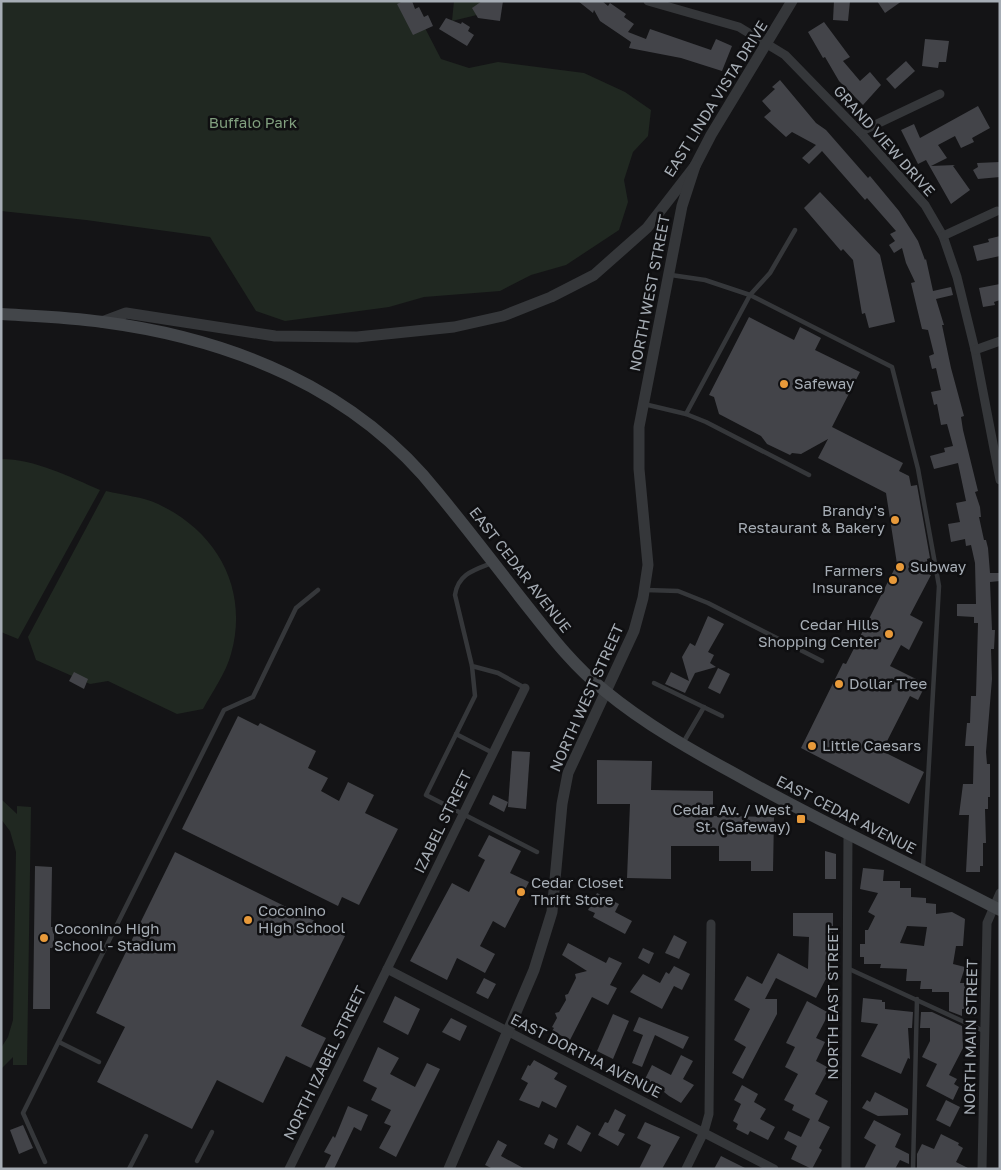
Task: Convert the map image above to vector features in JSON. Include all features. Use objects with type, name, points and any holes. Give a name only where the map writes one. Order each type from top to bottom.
[{"type":"main road","name":"EAST CEDAR AVENUE","points":[[1,314],[102,322],[161,331],[222,347],[284,372],[336,401],[381,434],[436,489],[574,664],[606,692],[682,744],[848,835],[997,908]]},
{"type":"street","name":"GRAND VIEW DRIVE","points":[[648,1],[739,27],[785,55],[860,132],[925,205],[943,236],[957,277],[975,350],[1000,480]]},
{"type":"street","name":"EAST LINDA VISTA DRIVE","points":[[102,322],[126,314],[234,331],[310,338],[357,337],[454,327],[503,316],[551,297],[594,275],[647,228],[695,166],[711,135],[768,44],[792,1]]},
{"type":"street","points":[[860,132],[940,94]]},
{"type":"street","name":"NORTH WEST STREET","points":[[449,1169],[534,970],[552,912],[562,804],[568,773],[634,631],[644,590],[648,551],[638,447],[643,404],[682,206],[695,166]]},
{"type":"street","points":[[943,236],[997,211]]},
{"type":"street","points":[[975,350],[1000,341]]},
{"type":"street","name":"IZABEL STREET","points":[[387,969],[525,688]]},
{"type":"street","name":"NORTH EAST STREET","points":[[846,1169],[848,835]]},
{"type":"street","points":[[997,908],[1000,894]]},
{"type":"street","name":"NORTH MAIN STREET","points":[[982,1169],[987,923],[997,908]]},
{"type":"street","points":[[686,1169],[704,1132],[709,1114],[711,924]]},
{"type":"street","name":"EAST DORTHA AVENUE","points":[[387,969],[774,1169]]},
{"type":"street","name":"NORTH IZABEL STREET","points":[[289,1169],[387,969]]},
{"type":"lane","points":[[686,414],[750,295],[770,273],[795,230]]},
{"type":"lane","points":[[668,275],[705,280],[750,295],[892,367],[918,469],[939,586],[922,872]]},
{"type":"lane","points":[[643,404],[686,414],[809,475]]},
{"type":"lane","points":[[493,562],[470,571],[456,587],[456,595],[472,666],[475,696],[426,795],[537,852]]},
{"type":"lane","points":[[45,1162],[23,1113],[224,710],[253,697],[296,608],[318,590]]},
{"type":"lane","points":[[644,590],[678,591],[708,603],[822,661]]},
{"type":"lane","points":[[472,666],[498,672],[525,688]]},
{"type":"lane","points":[[654,683],[722,716]]},
{"type":"lane","points":[[682,744],[704,707]]},
{"type":"lane","points":[[456,734],[493,753]]},
{"type":"lane","points":[[846,967],[917,998],[984,1031]]},
{"type":"lane","points":[[913,1169],[917,998]]},
{"type":"lane","points":[[59,1042],[99,1062]]},
{"type":"lane","points":[[197,1162],[212,1132]]},
{"type":"lane","points":[[129,1169],[146,1136]]},
{"type":"green space","name":"Buffalo Park","points":[[1,1],[411,1],[441,59],[469,68],[498,62],[584,73],[625,92],[651,110],[648,136],[633,152],[624,180],[628,202],[619,230],[566,265],[531,275],[500,291],[424,297],[389,307],[285,321],[256,311],[210,237],[86,220],[1,211]]},
{"type":"green space","points":[[454,1],[496,1],[481,14],[452,21]]},
{"type":"green space","points":[[1,459],[39,465],[100,490],[18,639],[1,632]]},
{"type":"green space","points":[[106,491],[158,504],[179,516],[197,530],[212,547],[224,566],[232,586],[236,608],[235,630],[229,661],[203,709],[177,714],[108,681],[90,684],[36,660],[28,637]]},
{"type":"green space","points":[[1,799],[17,814],[17,806],[31,807],[27,1065],[13,1065],[13,1057],[1,1069],[1,1048],[8,1037],[13,1020],[16,852],[10,831],[1,819]]},
{"type":"building","points":[[403,1],[412,1],[415,9],[419,7],[424,17],[428,15],[433,26],[413,35],[397,4]]},
{"type":"building","points":[[482,1],[503,1],[500,21],[478,18],[472,8]]},
{"type":"building","points":[[578,1],[602,1],[608,6],[610,3],[626,14],[624,17],[634,24],[628,32],[646,39],[650,29],[711,50],[716,39],[732,46],[722,71],[681,58],[629,48],[631,42],[600,21],[594,10],[593,13]]},
{"type":"building","points":[[834,1],[850,1],[848,21],[833,20]]},
{"type":"building","points":[[877,1],[902,1],[885,13]]},
{"type":"building","points":[[446,18],[461,24],[462,22],[470,27],[468,31],[474,35],[467,46],[439,29]]},
{"type":"building","points":[[824,22],[850,57],[843,61],[860,81],[870,72],[881,85],[863,105],[839,81],[808,32]]},
{"type":"building","points":[[925,39],[949,41],[946,62],[939,62],[938,68],[922,66]]},
{"type":"building","points":[[906,61],[915,71],[895,89],[886,79]]},
{"type":"building","points":[[780,80],[816,123],[826,130],[868,178],[870,176],[899,211],[918,241],[926,259],[933,291],[951,287],[953,295],[936,299],[944,325],[942,325],[951,368],[964,416],[961,417],[963,430],[978,491],[975,492],[980,507],[981,517],[979,517],[984,540],[986,540],[988,548],[990,573],[1000,573],[1000,581],[990,582],[992,630],[995,630],[994,649],[991,649],[992,679],[986,752],[987,764],[990,764],[990,797],[988,797],[988,809],[985,809],[986,843],[983,843],[983,866],[980,866],[980,872],[966,872],[969,815],[959,815],[963,784],[973,784],[974,746],[965,746],[967,723],[970,723],[971,696],[976,696],[978,623],[974,623],[974,617],[957,616],[957,604],[976,604],[975,563],[971,545],[966,546],[965,539],[951,542],[948,524],[960,522],[956,503],[966,501],[958,463],[934,469],[930,456],[945,452],[944,448],[953,446],[947,424],[941,425],[937,404],[934,405],[931,392],[941,390],[936,368],[932,369],[929,356],[934,354],[928,330],[922,329],[911,283],[915,282],[906,263],[902,248],[894,253],[889,245],[895,241],[890,234],[896,231],[867,198],[865,200],[822,151],[809,164],[802,158],[816,145],[792,132],[786,137],[764,117],[771,111],[762,101],[775,89],[772,87]]},
{"type":"building","points":[[978,106],[990,128],[972,138],[974,142],[961,148],[955,136],[938,145],[947,158],[931,166],[955,165],[953,166],[970,190],[951,204],[926,160],[918,164],[901,130],[914,124],[920,138]]},
{"type":"building","points":[[1000,162],[1000,177],[978,179],[973,170],[978,167],[977,163]]},
{"type":"building","points":[[820,192],[880,255],[895,322],[869,328],[865,313],[862,314],[853,260],[843,249],[841,251],[804,208]]},
{"type":"building","points":[[1000,236],[1000,256],[977,261],[973,246],[989,242],[988,239]]},
{"type":"building","points":[[1000,284],[1000,300],[994,302],[995,305],[983,307],[979,288]]},
{"type":"building","points":[[749,317],[794,340],[800,327],[821,338],[815,350],[860,372],[832,427],[903,463],[899,471],[909,476],[911,486],[917,485],[930,558],[927,559],[928,567],[926,573],[931,575],[910,615],[923,622],[909,650],[901,645],[890,666],[926,684],[918,700],[910,696],[882,751],[924,772],[909,804],[801,748],[843,663],[846,664],[897,564],[886,493],[818,458],[828,439],[801,454],[792,453],[790,455],[767,444],[761,436],[719,414],[714,397],[709,395]]},
{"type":"building","points":[[708,616],[724,624],[708,652],[714,655],[710,663],[716,667],[695,673],[685,693],[665,684],[671,672],[689,681],[682,657],[690,643],[695,646]]},
{"type":"building","points":[[718,668],[730,674],[720,694],[708,688]]},
{"type":"building","points":[[74,672],[88,679],[84,689],[69,681]]},
{"type":"building","points":[[238,716],[258,726],[260,723],[316,751],[308,768],[328,778],[321,791],[339,801],[348,782],[374,795],[365,813],[398,829],[359,905],[342,897],[338,906],[182,829]]},
{"type":"building","points":[[512,751],[530,752],[526,809],[508,807]]},
{"type":"building","points":[[597,760],[652,761],[651,790],[713,791],[713,816],[774,817],[773,871],[751,871],[751,861],[719,861],[719,846],[671,846],[671,879],[627,878],[630,804],[597,804]]},
{"type":"building","points":[[493,795],[508,802],[504,812],[489,804]]},
{"type":"building","points":[[489,835],[521,851],[510,873],[529,882],[505,928],[493,921],[480,946],[495,954],[485,973],[457,958],[447,980],[410,961],[452,883],[469,892],[485,860],[478,856]]},
{"type":"building","points":[[825,851],[836,854],[836,879],[825,879]]},
{"type":"building","points":[[175,852],[345,936],[301,1026],[326,1038],[311,1068],[286,1056],[263,1103],[217,1080],[192,1129],[97,1082],[125,1027],[96,1013]]},
{"type":"building","name":"Coconino High School - Stadium","points":[[35,866],[52,867],[51,927],[54,927],[54,948],[50,948],[50,1009],[33,1009]]},
{"type":"building","points":[[863,868],[884,870],[883,881],[900,881],[900,888],[911,888],[911,897],[926,898],[926,903],[936,904],[936,914],[952,912],[965,919],[963,946],[956,946],[953,964],[965,967],[960,983],[968,983],[968,1009],[962,1009],[962,1016],[949,1011],[949,992],[932,992],[932,989],[920,989],[921,981],[906,981],[907,969],[880,968],[881,964],[864,964],[864,957],[860,957],[860,944],[865,944],[865,930],[868,930],[875,916],[868,912],[878,893],[860,889]],"holes":[[[907,926],[927,927],[924,946],[900,943]]]},
{"type":"building","points":[[597,893],[619,904],[615,912],[632,921],[625,934],[593,917],[595,913],[588,910]]},
{"type":"building","points":[[793,913],[833,913],[833,952],[830,964],[833,965],[816,998],[776,978],[765,999],[777,999],[777,1014],[743,1079],[732,1073],[746,1047],[734,1040],[750,1009],[734,1000],[747,976],[762,984],[778,953],[808,969],[809,937],[793,936]]},
{"type":"building","points":[[674,935],[687,942],[679,959],[665,953]]},
{"type":"building","points":[[568,943],[606,963],[609,957],[622,963],[610,985],[617,988],[608,1005],[592,997],[570,1040],[552,1031],[557,1018],[555,1013],[559,1012],[566,1000],[565,995],[568,994],[576,978],[575,974],[587,971],[562,955]]},
{"type":"building","points":[[643,948],[654,953],[649,964],[638,958]]},
{"type":"building","points":[[674,966],[690,974],[682,990],[674,986],[662,1009],[630,992],[643,974],[660,983],[666,972],[669,974]]},
{"type":"building","points":[[484,978],[496,984],[488,999],[476,993]]},
{"type":"building","points":[[395,996],[420,1009],[408,1035],[383,1022]]},
{"type":"building","points":[[863,998],[882,1000],[882,1002],[885,1002],[885,1009],[913,1012],[912,1028],[908,1028],[910,1059],[908,1058],[901,1074],[861,1056],[878,1024],[861,1022]]},
{"type":"building","points":[[807,1001],[829,1013],[816,1038],[825,1042],[816,1061],[829,1068],[815,1094],[828,1101],[818,1121],[830,1127],[819,1148],[822,1150],[812,1169],[791,1159],[797,1146],[784,1139],[788,1131],[801,1137],[810,1119],[792,1110],[794,1105],[784,1100],[798,1074],[785,1067],[795,1047],[786,1043]]},
{"type":"building","points":[[921,1012],[932,1012],[962,1026],[963,1048],[949,1075],[957,1079],[954,1084],[959,1087],[953,1100],[926,1086],[937,1064],[922,1057],[930,1041],[930,1028],[920,1028]]},
{"type":"building","points":[[613,1014],[629,1021],[613,1059],[597,1051]]},
{"type":"building","points":[[639,1017],[689,1037],[683,1049],[655,1035],[642,1067],[632,1063],[643,1035],[633,1031]]},
{"type":"building","points":[[451,1018],[467,1026],[460,1041],[442,1032]]},
{"type":"building","points":[[378,1047],[399,1058],[390,1074],[415,1087],[427,1063],[440,1069],[396,1157],[379,1148],[391,1126],[384,1123],[391,1110],[371,1100],[377,1088],[363,1081]]},
{"type":"building","points":[[681,1055],[693,1061],[683,1079],[694,1085],[681,1103],[664,1092],[665,1090],[645,1079],[652,1065],[671,1075]]},
{"type":"building","points":[[534,1060],[558,1073],[554,1079],[567,1086],[556,1108],[542,1101],[539,1108],[519,1100],[528,1083],[521,1079],[528,1065],[530,1066]]},
{"type":"building","points":[[742,1085],[758,1094],[754,1102],[766,1109],[760,1119],[775,1127],[768,1140],[750,1131],[748,1135],[736,1129],[738,1124],[733,1121],[741,1104],[734,1100]]},
{"type":"building","points":[[875,1092],[908,1109],[908,1115],[878,1116],[862,1108],[867,1100],[870,1102]]},
{"type":"building","points":[[946,1100],[960,1107],[950,1127],[936,1120]]},
{"type":"building","points":[[348,1106],[368,1115],[361,1131],[354,1127],[334,1169],[324,1169],[331,1155],[324,1152],[333,1136],[335,1138]]},
{"type":"building","points":[[615,1109],[626,1115],[618,1131],[625,1134],[618,1146],[598,1135],[605,1122],[608,1123]]},
{"type":"building","points":[[874,1120],[901,1134],[895,1147],[909,1154],[909,1164],[900,1160],[895,1169],[864,1169],[876,1145],[864,1138]]},
{"type":"building","points":[[645,1122],[680,1137],[662,1169],[639,1169],[651,1145],[637,1138]]},
{"type":"building","points":[[23,1125],[33,1148],[19,1154],[10,1130]]},
{"type":"building","points":[[577,1125],[591,1133],[581,1152],[567,1144]]},
{"type":"building","points":[[549,1134],[558,1139],[554,1149],[544,1144]]},
{"type":"building","points":[[941,1134],[959,1143],[958,1145],[963,1148],[956,1162],[970,1169],[917,1168],[917,1154],[922,1144],[934,1149]]},
{"type":"building","points":[[498,1140],[507,1145],[501,1156],[525,1169],[493,1169],[485,1165]]},
{"type":"building","points":[[721,1156],[747,1169],[714,1169]]},
{"type":"place","name":"Safeway","points":[[784,384]]},
{"type":"place","name":"Brandy's Restaurant & Bakery","points":[[895,520]]},
{"type":"place","name":"Subway","points":[[900,567]]},
{"type":"place","name":"Farmers Insurance","points":[[893,580]]},
{"type":"place","name":"Cedar Hills Shopping Center","points":[[889,634]]},
{"type":"place","name":"Dollar Tree","points":[[839,684]]},
{"type":"place","name":"Little Caesars","points":[[812,746]]},
{"type":"place","name":"Cedar Av. / West St. (Safeway)","points":[[801,819]]},
{"type":"place","name":"Cedar Closet Thrift Store","points":[[521,892]]},
{"type":"place","name":"Coconino High School","points":[[248,920]]},
{"type":"place","name":"Coconino High School - Stadium","points":[[44,938]]}]
